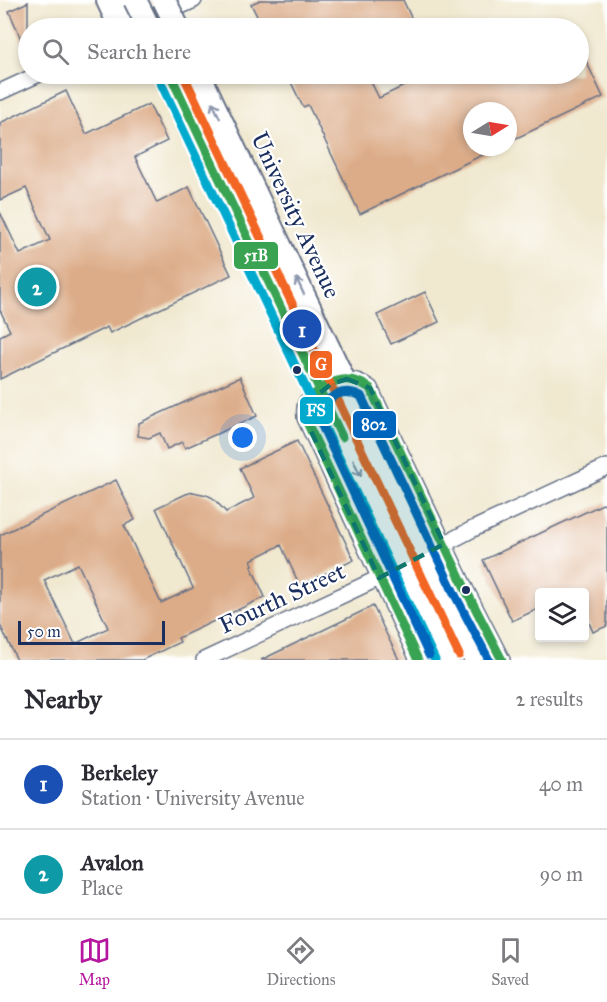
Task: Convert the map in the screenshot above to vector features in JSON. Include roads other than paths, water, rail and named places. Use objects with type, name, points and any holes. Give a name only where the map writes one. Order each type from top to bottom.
[{"type":"highway","points":[[111,0],[119,18]]},
{"type":"main road","points":[[135,0],[143,18]]},
{"type":"main road","points":[[165,0],[173,18]]},
{"type":"main road","points":[[175,84],[448,660]]},
{"type":"main road","name":"University Avenue","points":[[204,84],[476,660]]},
{"type":"street","points":[[155,18],[194,0]]},
{"type":"street","points":[[0,92],[18,84]]},
{"type":"street","points":[[418,660],[305,418],[305,405],[311,397],[333,382],[347,379],[361,381],[370,388],[502,660]]},
{"type":"street","name":"Fourth Street","points":[[204,660],[379,578],[473,529],[607,467]]},
{"type":"place","name":"Avalon","points":[[37,287]]},
{"type":"place","name":"Berkeley","points":[[302,329]]}]
